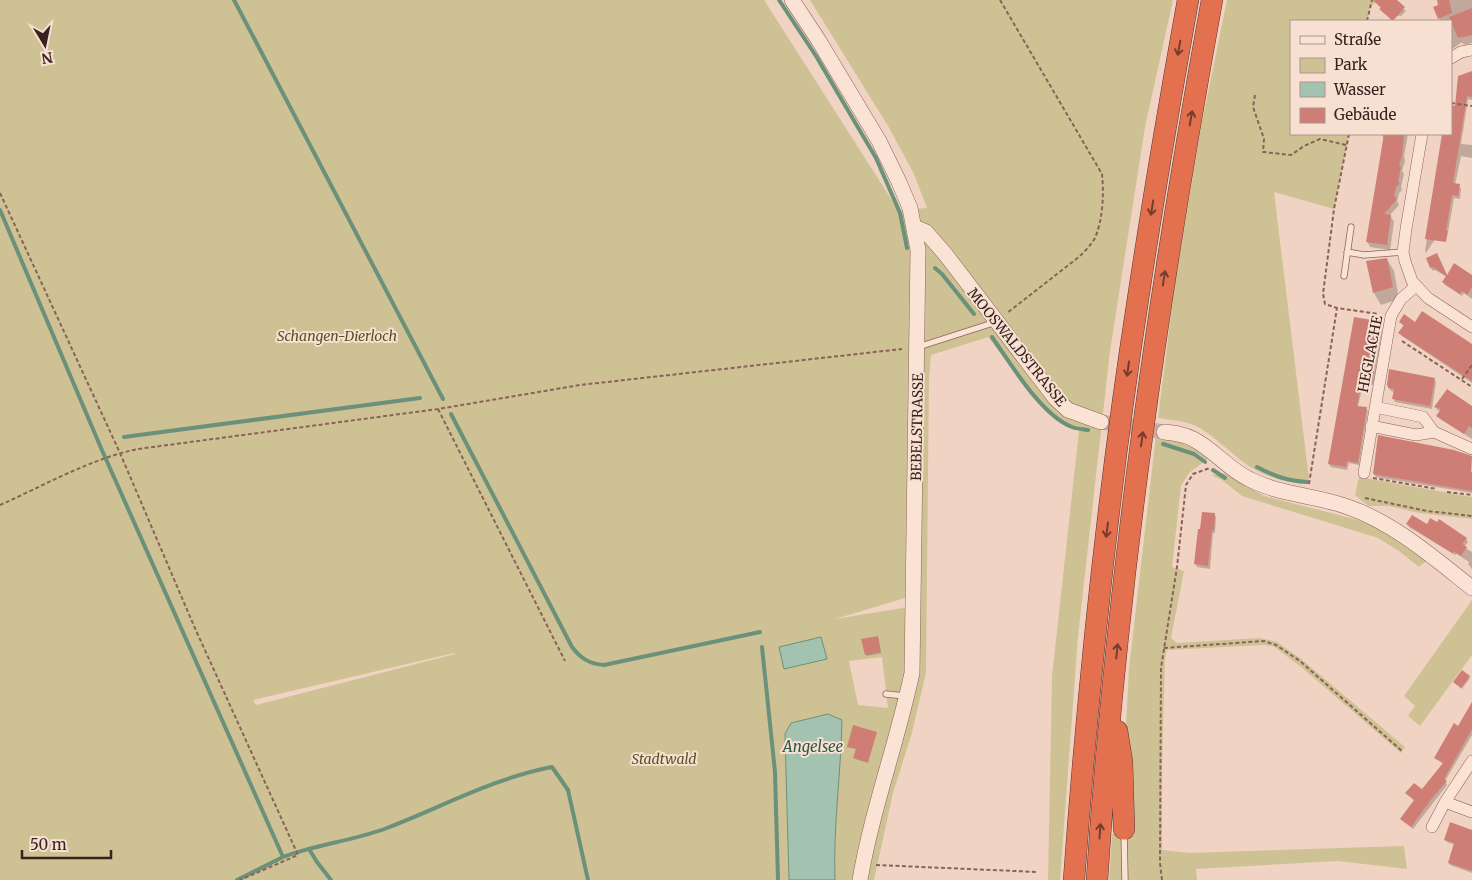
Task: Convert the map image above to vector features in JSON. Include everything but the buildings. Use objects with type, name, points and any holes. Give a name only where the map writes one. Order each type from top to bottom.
[{"type":"highway","points":[[1074,880],[1101,582],[1124,398],[1143,263],[1188,0]]},
{"type":"highway","points":[[1096,880],[1112,699],[1136,487],[1160,302],[1212,0]]},
{"type":"highway","points":[[1112,699],[1122,762],[1124,829]]},
{"type":"street","name":"BEBELSTRASSE","points":[[792,0],[820,41],[879,141],[910,208],[918,250],[912,674],[879,794],[860,880]]},
{"type":"street","points":[[1452,57],[1461,52],[1472,50]]},
{"type":"street","points":[[1422,135],[1403,252],[1409,274],[1416,286],[1428,298],[1472,327]]},
{"type":"street","name":"MOOSWALDSTRASSE","points":[[914,227],[926,232],[946,255],[1055,398],[1068,410],[1101,422]]},
{"type":"street","points":[[918,250],[927,250],[946,255]]},
{"type":"street","name":"HEGLACHE","points":[[1364,473],[1391,316],[1401,299],[1416,286]]},
{"type":"street","name":"HEGLACHE","points":[[1375,407],[1424,417],[1434,432],[1472,449]]},
{"type":"street","name":"HEGLACHE","points":[[1371,426],[1416,435],[1434,432]]},
{"type":"street","points":[[1164,432],[1194,439],[1222,462],[1248,479],[1269,488],[1348,507],[1378,521],[1406,538],[1472,588]]},
{"type":"street","points":[[1432,827],[1445,802],[1472,762]]},
{"type":"street","points":[[1445,802],[1472,812]]},
{"type":"lane","points":[[1344,276],[1351,228]]},
{"type":"lane","points":[[1348,252],[1364,255],[1403,252]]},
{"type":"lane","points":[[918,347],[996,322]]},
{"type":"lane","points":[[886,694],[907,696]]},
{"type":"lane","points":[[1124,829],[1124,880]]},
{"type":"path","points":[[996,322],[1080,256],[1090,245],[1095,238],[1100,217],[1103,188],[1102,174],[1000,0]]},
{"type":"path","points":[[1367,20],[1372,0]]},
{"type":"path","points":[[1254,95],[1253,107],[1264,139],[1263,152],[1290,155],[1320,139],[1346,146]]},
{"type":"path","points":[[1452,103],[1472,106]]},
{"type":"path","points":[[0,193],[120,453],[194,626],[298,855],[240,880]]},
{"type":"path","points":[[1308,497],[1337,308]]},
{"type":"path","points":[[1402,340],[1472,387]]},
{"type":"path","points":[[0,505],[120,453],[438,409],[580,385],[918,347]]},
{"type":"path","points":[[1462,380],[1472,364]]},
{"type":"path","points":[[438,409],[565,661]]},
{"type":"path","points":[[1162,880],[1160,863],[1161,668],[1177,567],[1186,485],[1193,474],[1222,462]]},
{"type":"path","points":[[1364,473],[1364,476],[1437,489]]},
{"type":"path","points":[[1447,492],[1472,495]]},
{"type":"path","points":[[1348,507],[1364,498],[1427,511],[1472,516]]},
{"type":"path","points":[[1164,648],[1271,642],[1300,662],[1402,751]]},
{"type":"path","points":[[878,865],[1038,872]]},
{"type":"green space","name":"Schangen-Dierloch","points":[[0,0],[764,0],[902,216],[902,210],[927,208],[914,174],[888,126],[810,0],[1173,0],[1145,127],[1110,351],[1078,636],[1060,880],[1048,880],[1052,676],[1079,431],[1060,423],[1034,398],[988,337],[931,355],[929,377],[926,673],[911,736],[893,793],[874,880],[835,880],[834,856],[842,720],[785,734],[789,880],[0,880]],"holes":[[[910,299],[909,607],[835,619],[905,598]],[[454,653],[256,705],[253,700]],[[882,657],[888,708],[858,705],[849,661]]]},
{"type":"green space","points":[[1227,0],[1388,0],[1370,5],[1367,20],[1290,20],[1290,135],[1349,135],[1334,209],[1274,192],[1309,479],[1308,484],[1284,481],[1268,476],[1246,464],[1200,428],[1185,422],[1158,418],[1174,291],[1201,127]]},
{"type":"green space","points":[[1156,435],[1164,436],[1205,453],[1209,458],[1189,473],[1181,486],[1172,567],[1184,571],[1171,638],[1177,643],[1260,638],[1277,642],[1300,658],[1405,747],[1401,753],[1300,666],[1273,646],[1167,650],[1165,658],[1162,765],[1162,850],[1189,853],[1404,846],[1407,869],[1338,861],[1196,869],[1197,880],[1109,880],[1112,834],[1134,831],[1126,725],[1129,669]]},
{"type":"green space","points":[[1225,473],[1264,496],[1370,523],[1426,561],[1419,567],[1399,551],[1378,538],[1242,496],[1222,480],[1211,475]]},
{"type":"green space","points":[[1359,477],[1472,497],[1472,519],[1419,513],[1389,506],[1368,506],[1355,495]]},
{"type":"green space","points":[[1472,600],[1472,655],[1420,726],[1408,716],[1415,706],[1404,696]]},
{"type":"water","points":[[821,637],[827,659],[784,669],[779,647]]},
{"type":"water","name":"Angelsee","points":[[828,714],[842,720],[835,840],[835,880],[789,880],[785,734],[791,723]]},
{"type":"waterway","points":[[234,0],[443,399]]},
{"type":"waterway","points":[[779,0],[816,56],[876,158],[900,213],[907,248]]},
{"type":"waterway","points":[[0,210],[101,448],[283,857],[237,880]]},
{"type":"waterway","points":[[935,268],[974,314]]},
{"type":"waterway","points":[[992,337],[1017,374],[1049,412],[1060,421],[1072,427],[1088,430]]},
{"type":"waterway","points":[[124,437],[420,398]]},
{"type":"waterway","points":[[451,414],[572,647],[582,658],[604,665],[760,632]]},
{"type":"waterway","points":[[1163,444],[1194,454],[1205,462]]},
{"type":"waterway","points":[[1257,467],[1281,478],[1307,482]]},
{"type":"waterway","points":[[1213,470],[1225,478]]},
{"type":"waterway","points":[[762,647],[775,772],[778,880]]},
{"type":"waterway","points":[[283,857],[387,828],[509,778],[552,767],[568,790],[588,880]]},
{"type":"waterway","points":[[309,849],[331,880]]},
{"type":"tunnel","points":[[1101,422],[1164,432]]},
{"type":"park label","name":"Stadtwald","points":[[664,759]]}]
